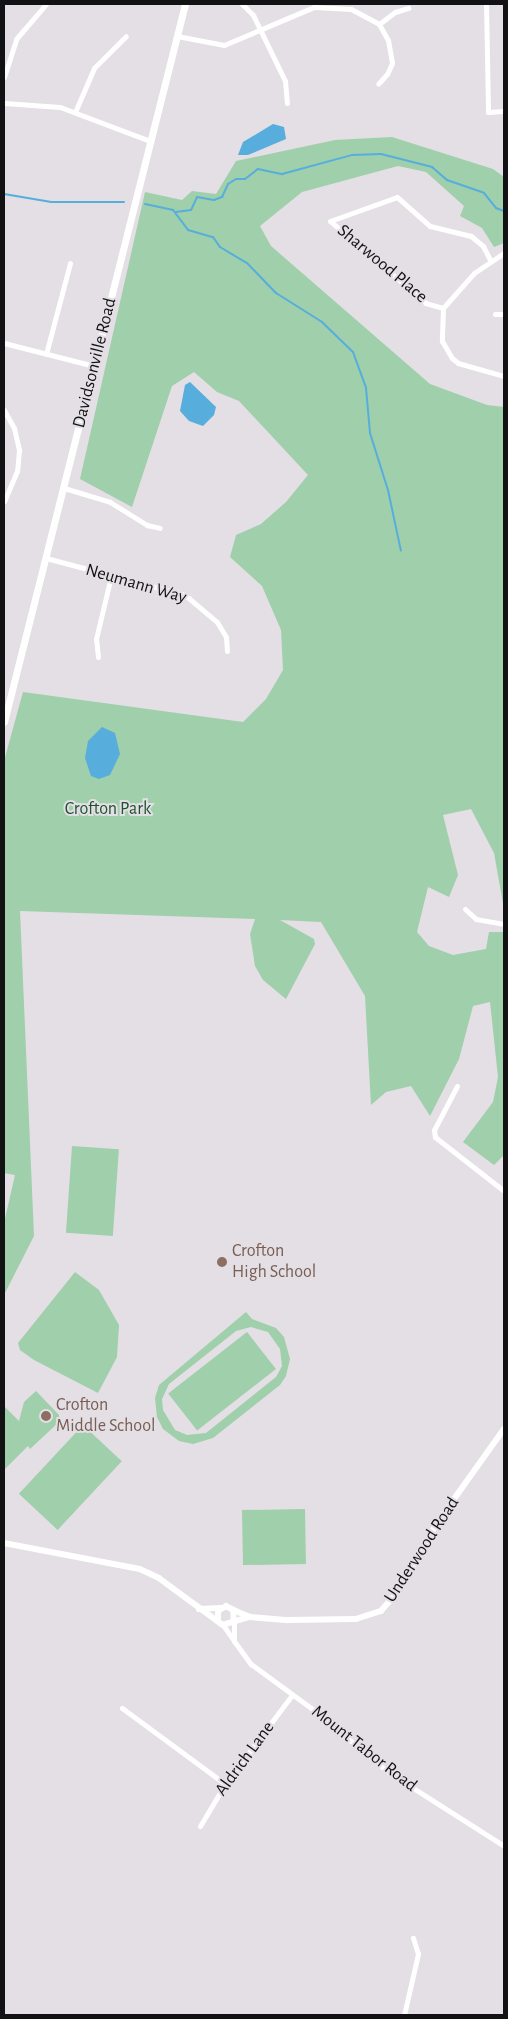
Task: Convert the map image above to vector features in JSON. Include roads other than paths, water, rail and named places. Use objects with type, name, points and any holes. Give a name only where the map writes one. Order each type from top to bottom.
[{"type":"main road","name":"Davidsonville Road","points":[[4,722],[186,4]]},
{"type":"street","points":[[4,77],[16,39],[46,4]]},
{"type":"street","points":[[242,4],[261,31],[284,81],[287,103]]},
{"type":"street","points":[[486,4],[488,112],[504,111]]},
{"type":"street","points":[[177,36],[224,46],[307,9],[321,6],[351,9],[379,24],[388,40],[392,55],[387,74],[378,84]]},
{"type":"street","points":[[379,24],[395,12],[408,8]]},
{"type":"street","points":[[75,112],[94,68],[126,36]]},
{"type":"street","points":[[4,103],[40,104],[75,112],[125,134],[150,141]]},
{"type":"street","name":"Sharwood Place","points":[[443,308],[426,303],[330,221],[397,198],[430,226],[471,236],[482,246],[490,260]]},
{"type":"street","points":[[504,253],[490,260],[470,277],[443,308],[441,331],[447,353],[458,362],[504,376]]},
{"type":"street","points":[[46,354],[70,264]]},
{"type":"street","points":[[495,314],[504,314]]},
{"type":"street","points":[[4,343],[94,366]]},
{"type":"street","points":[[4,410],[14,428],[19,450],[17,471],[4,501]]},
{"type":"street","points":[[64,488],[110,502],[147,525],[160,528]]},
{"type":"street","name":"Neumann Way","points":[[46,558],[192,600],[223,630],[227,651]]},
{"type":"street","points":[[98,657],[96,639],[111,576]]},
{"type":"street","points":[[465,908],[476,919],[504,924]]},
{"type":"street","points":[[457,1086],[434,1130],[434,1137],[504,1191]]},
{"type":"street","name":"Underwood Road","points":[[234,1622],[250,1617],[343,1619],[366,1617],[381,1611],[399,1590],[437,1523],[504,1429]]},
{"type":"street","points":[[4,1543],[140,1570],[158,1578],[223,1625],[234,1622]]},
{"type":"street","points":[[199,1609],[229,1606],[234,1610],[234,1640]]},
{"type":"street","points":[[218,1621],[220,1608]]},
{"type":"street","name":"Underwood Road","points":[[234,1610],[250,1617]]},
{"type":"street","name":"Mount Tabor Road","points":[[223,1625],[251,1664],[388,1772],[504,1846]]},
{"type":"street","name":"Aldrich Lane","points":[[200,1826],[225,1784],[292,1695]]},
{"type":"street","points":[[122,1708],[225,1784]]},
{"type":"street","points":[[404,2015],[418,1954],[413,1938]]},
{"type":"water","points":[[273,124],[284,127],[286,139],[248,155],[238,155],[243,142]]},
{"type":"water","points":[[190,382],[216,407],[214,415],[203,426],[189,421],[180,411],[185,385]]},
{"type":"water","points":[[102,727],[115,733],[120,754],[110,775],[99,779],[91,776],[85,758],[88,741]]},
{"type":"waterway","points":[[176,212],[191,210],[197,197],[214,200],[222,197],[228,184],[236,179],[245,179],[258,169],[282,174],[352,155],[381,154],[432,167],[447,180],[484,193],[496,208],[504,211]]},
{"type":"waterway","points":[[4,194],[51,202],[124,202]]},
{"type":"waterway","points":[[145,204],[173,210],[188,230],[213,237],[220,247],[247,263],[276,293],[322,322],[353,352],[366,388],[370,433],[388,490],[401,551]]},
{"type":"place","name":"Crofton High School","points":[[222,1262]]},
{"type":"place","name":"Crofton Middle School","points":[[46,1416]]},
{"type":"park label","name":"Crofton Park","points":[[108,809]]}]
